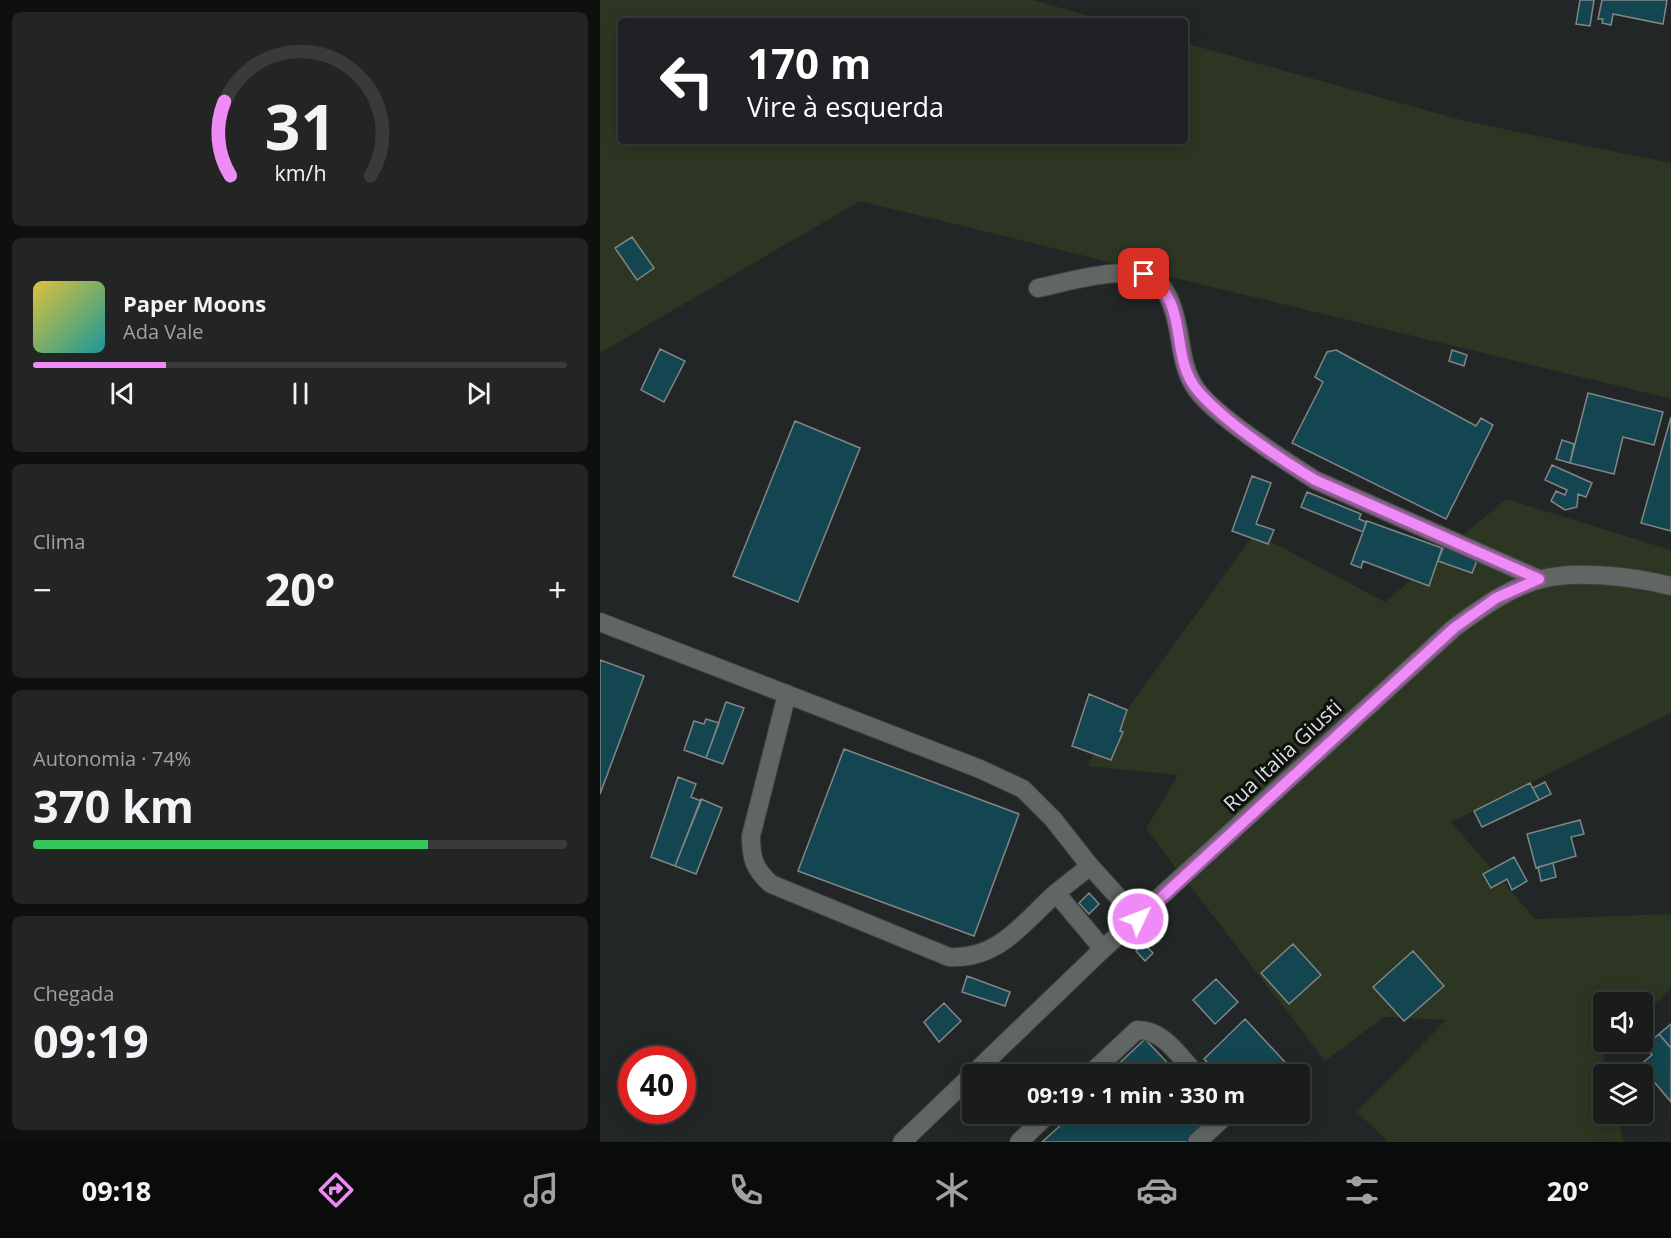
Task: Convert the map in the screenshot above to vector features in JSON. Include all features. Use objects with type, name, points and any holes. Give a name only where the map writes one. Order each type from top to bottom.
[{"type":"street","points":[[1038,288],[1125,272],[1144,274],[1159,283],[1171,303],[1187,374],[1197,391],[1284,461],[1315,480],[1539,579]]},
{"type":"street","name":"Rua Italia Giusti","points":[[982,1064],[1103,949],[1454,628],[1496,598],[1539,579],[1592,575],[1637,578],[1671,586]]},
{"type":"street","points":[[600,622],[980,769],[1023,789],[1053,819],[1090,866],[1138,919]]},
{"type":"street","points":[[787,694],[751,836],[751,858],[758,873],[771,884],[949,957],[970,958],[1003,942],[1090,866]]},
{"type":"street","points":[[1056,894],[1103,949]]},
{"type":"street","points":[[1101,1064],[1137,1030],[1148,1030],[1158,1034],[1186,1064]]},
{"type":"street","name":"Rua Italia Giusti","points":[[902,1142],[962,1084]]},
{"type":"street","points":[[1018,1142],[1037,1124]]},
{"type":"street","points":[[1197,1142],[1217,1124]]},
{"type":"green space","points":[[600,0],[1033,0],[1097,18],[618,18],[618,144],[1188,144],[1188,44],[1465,121],[1671,163],[1671,399],[860,201],[600,353]]},
{"type":"green space","points":[[1506,499],[1671,550],[1671,713],[1451,822],[1535,919],[1671,914],[1671,988],[1653,1006],[1653,992],[1593,992],[1593,1052],[1607,1052],[1603,1056],[1605,1064],[1593,1064],[1593,1124],[1620,1124],[1624,1142],[1388,1142],[1357,1112],[1446,1020],[1384,1017],[1325,1061],[1146,829],[1178,775],[1086,766],[1255,533],[1385,602]]},
{"type":"building","points":[[1580,0],[1594,0],[1590,26],[1576,24]]},
{"type":"building","points":[[1602,0],[1667,0],[1663,24],[1613,14],[1611,25],[1602,23],[1603,19],[1598,19]]},
{"type":"building","points":[[632,237],[654,268],[637,280],[615,248]]},
{"type":"building","points":[[660,349],[685,361],[664,402],[641,390]]},
{"type":"building","points":[[1336,350],[1476,426],[1481,418],[1493,425],[1446,519],[1292,443],[1323,382],[1315,377],[1327,352]]},
{"type":"building","points":[[1452,350],[1467,355],[1464,366],[1449,361]]},
{"type":"building","points":[[1588,393],[1663,412],[1654,445],[1623,437],[1614,474],[1570,463]]},
{"type":"building","points":[[1671,417],[1671,531],[1641,523]]},
{"type":"building","points":[[795,421],[860,448],[798,602],[733,576]]},
{"type":"building","points":[[1562,440],[1574,444],[1570,463],[1556,459]]},
{"type":"building","points":[[1552,465],[1592,483],[1586,497],[1578,494],[1577,507],[1565,510],[1551,501],[1556,491],[1565,495],[1567,490],[1545,480]]},
{"type":"building","points":[[1252,476],[1271,483],[1256,524],[1274,530],[1268,544],[1232,531]]},
{"type":"building","points":[[1307,492],[1361,514],[1359,519],[1366,522],[1363,532],[1301,507]]},
{"type":"building","points":[[1367,521],[1442,548],[1429,586],[1363,561],[1361,568],[1351,564]]},
{"type":"building","points":[[1444,545],[1478,558],[1472,573],[1438,561]]},
{"type":"building","points":[[600,660],[644,676],[600,794]]},
{"type":"building","points":[[1089,694],[1127,710],[1120,731],[1123,732],[1111,760],[1072,746]]},
{"type":"building","points":[[726,702],[744,708],[723,764],[706,758]]},
{"type":"building","points":[[706,719],[719,723],[706,758],[684,750],[694,721],[704,724]]},
{"type":"building","points":[[844,749],[1019,814],[974,936],[798,871]]},
{"type":"building","points":[[678,777],[696,784],[691,797],[701,801],[675,866],[651,857]]},
{"type":"building","points":[[1545,782],[1551,794],[1539,800],[1533,788]]},
{"type":"building","points":[[1530,783],[1539,800],[1482,827],[1474,811]]},
{"type":"building","points":[[701,799],[722,808],[696,874],[675,866]]},
{"type":"building","points":[[1580,820],[1584,834],[1571,837],[1576,856],[1536,868],[1527,834]]},
{"type":"building","points":[[1514,857],[1527,881],[1512,890],[1507,879],[1491,888],[1483,874]]},
{"type":"building","points":[[1553,863],[1556,877],[1541,881],[1538,867]]},
{"type":"building","points":[[1089,893],[1099,904],[1089,914],[1079,903]]},
{"type":"building","points":[[1144,944],[1153,953],[1145,961],[1136,951]]},
{"type":"building","points":[[1293,944],[1321,975],[1289,1004],[1261,973]]},
{"type":"building","points":[[1413,951],[1444,986],[1404,1021],[1373,987]]},
{"type":"building","points":[[967,976],[1010,992],[1005,1006],[962,992]]},
{"type":"building","points":[[1216,979],[1238,1002],[1215,1024],[1193,1000]]},
{"type":"building","points":[[944,1003],[961,1021],[939,1042],[924,1022]]},
{"type":"building","points":[[1245,1019],[1287,1064],[1209,1064],[1204,1059]]},
{"type":"building","points":[[1671,1024],[1671,1048],[1659,1034]]},
{"type":"building","points":[[1659,1034],[1671,1048],[1671,1102],[1653,1081],[1653,1064],[1641,1064],[1652,1055],[1650,1052],[1653,1052],[1653,1039]]},
{"type":"building","points":[[1145,1039],[1169,1064],[1119,1064]]},
{"type":"building","points":[[1062,1124],[1206,1124],[1189,1142],[1042,1142]]},
{"type":"route","points":[[1138,919],[1454,628],[1496,598],[1539,579],[1315,480],[1284,461],[1197,391],[1187,374],[1182,358],[1171,303],[1159,283],[1144,274]]}]
